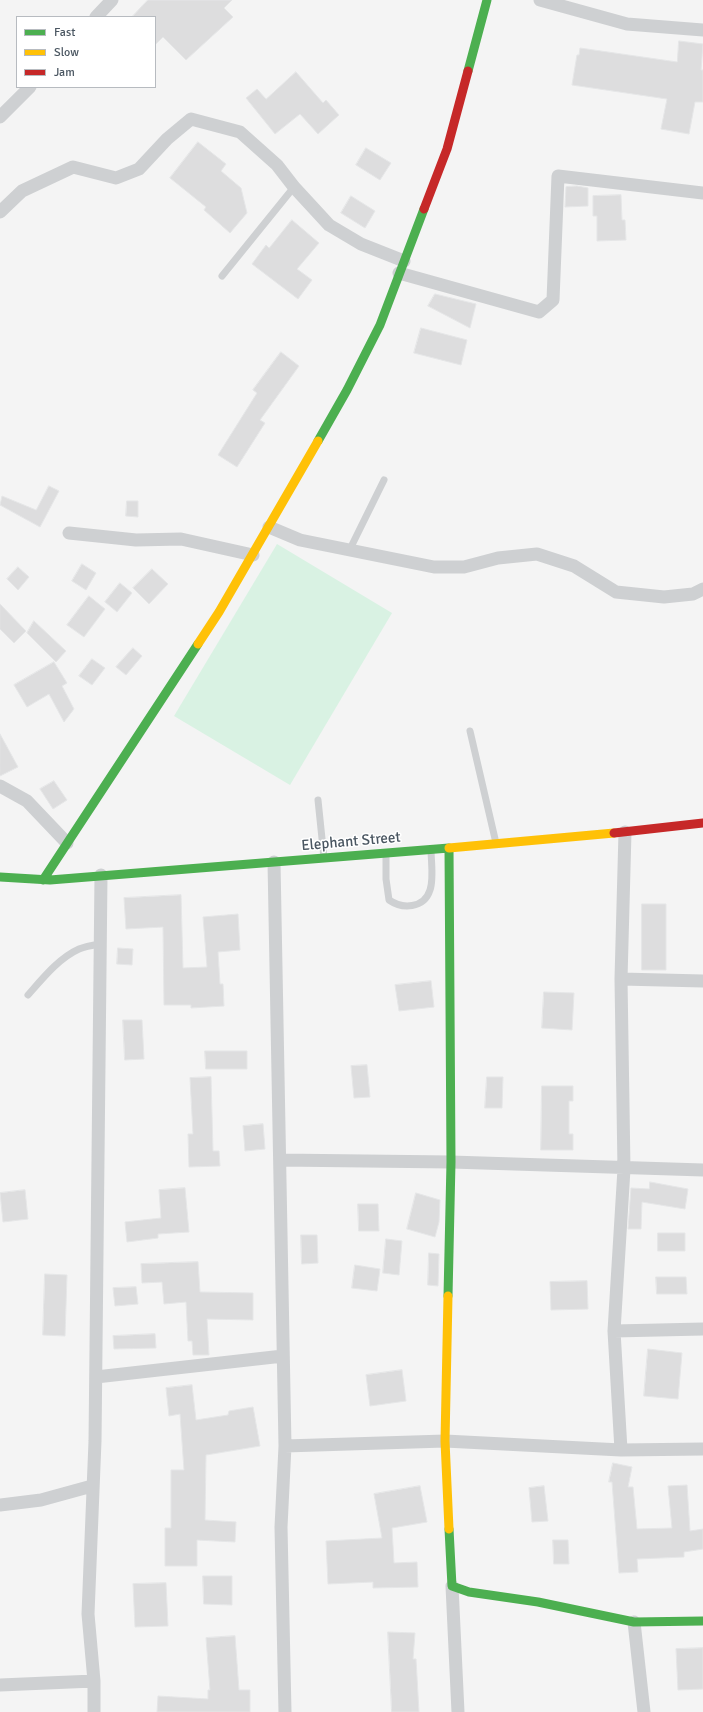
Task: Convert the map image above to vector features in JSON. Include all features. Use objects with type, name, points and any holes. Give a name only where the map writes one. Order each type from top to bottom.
[{"type":"street","points":[[97,16],[112,0]]},
{"type":"street","points":[[43,880],[219,612],[347,390],[380,325],[447,149],[487,0]]},
{"type":"street","points":[[540,0],[628,24],[703,30]]},
{"type":"street","points":[[0,117],[29,88]]},
{"type":"street","points":[[0,212],[22,191],[72,167],[116,178],[139,169],[167,139],[191,119],[240,132],[277,165],[294,187],[329,225],[401,267],[539,312],[553,300],[558,176],[703,193]]},
{"type":"street","points":[[269,527],[300,540],[349,552],[434,567],[464,567],[498,558],[537,554],[574,566],[616,592],[664,597],[693,594],[703,589]]},
{"type":"street","points":[[69,533],[136,540],[181,539],[252,555]]},
{"type":"street","points":[[0,786],[27,801],[67,843]]},
{"type":"street","name":"Elephant Street","points":[[0,877],[43,880],[496,844],[703,823]]},
{"type":"street","points":[[621,1450],[614,1331],[624,1169],[621,979],[625,832]]},
{"type":"street","points":[[449,848],[450,1162],[445,1441],[458,1712]]},
{"type":"street","points":[[274,862],[285,1446],[281,1527],[285,1712]]},
{"type":"street","points":[[94,1712],[94,1681],[88,1614],[95,1440],[101,875]]},
{"type":"street","points":[[621,979],[703,981]]},
{"type":"street","points":[[280,1160],[450,1162],[624,1169],[703,1170]]},
{"type":"street","points":[[614,1331],[703,1329]]},
{"type":"street","points":[[96,1377],[283,1356]]},
{"type":"street","points":[[285,1446],[445,1441],[621,1450],[703,1449]]},
{"type":"street","points":[[0,1505],[41,1500],[92,1486]]},
{"type":"street","points":[[452,1586],[469,1592],[538,1602],[634,1622],[703,1621]]},
{"type":"street","points":[[634,1622],[644,1712]]},
{"type":"street","points":[[0,1685],[94,1681]]},
{"type":"lane","points":[[222,276],[294,187]]},
{"type":"lane","points":[[349,552],[384,480]]},
{"type":"lane","points":[[470,731],[496,844]]},
{"type":"lane","points":[[318,800],[324,858]]},
{"type":"lane","points":[[386,853],[386,879],[389,900],[397,905],[414,906],[426,898],[431,889],[431,849]]},
{"type":"lane","points":[[28,995],[48,972],[70,954],[80,948],[101,944]]},
{"type":"green space","points":[[277,544],[392,613],[290,785],[174,716]]},
{"type":"building","points":[[148,0],[232,0],[224,8],[233,17],[186,60],[163,37],[156,44],[156,16],[133,16]]},
{"type":"building","points":[[679,41],[703,44],[701,70],[703,70],[703,102],[695,102],[689,134],[661,129],[667,99],[572,85],[577,55],[579,55],[580,48],[677,62]]},
{"type":"building","points":[[296,72],[323,103],[326,100],[339,115],[318,134],[300,114],[275,134],[246,98],[257,89],[266,99]]},
{"type":"building","points":[[198,142],[226,164],[221,171],[241,188],[247,213],[230,233],[204,210],[206,207],[170,178]]},
{"type":"building","points":[[366,148],[391,163],[380,180],[356,165]]},
{"type":"building","points":[[577,186],[588,188],[588,206],[565,207],[566,187]]},
{"type":"building","points":[[621,195],[622,220],[625,220],[626,240],[597,241],[597,216],[593,216],[593,196]]},
{"type":"building","points":[[351,196],[375,211],[365,228],[341,213]]},
{"type":"building","points":[[292,220],[319,243],[297,269],[312,280],[298,299],[252,264],[266,245],[269,248]]},
{"type":"building","points":[[435,294],[476,304],[470,328],[428,306]]},
{"type":"building","points":[[421,328],[467,340],[461,365],[414,353]]},
{"type":"building","points":[[281,352],[299,366],[260,420],[265,423],[237,467],[218,455],[257,393],[253,390]]},
{"type":"building","points":[[49,486],[59,491],[40,527],[0,505],[2,496],[36,510]]},
{"type":"building","points":[[127,501],[138,501],[138,517],[126,516]]},
{"type":"building","points":[[82,564],[96,573],[86,590],[72,581]]},
{"type":"building","points":[[18,567],[29,577],[18,590],[7,579]]},
{"type":"building","points":[[152,569],[168,584],[149,604],[133,588]]},
{"type":"building","points":[[120,583],[132,593],[117,612],[105,602]]},
{"type":"building","points":[[89,596],[105,609],[84,637],[67,625]]},
{"type":"building","points":[[0,604],[26,631],[14,643],[0,629]]},
{"type":"building","points":[[34,621],[66,651],[56,662],[27,633]]},
{"type":"building","points":[[133,648],[142,656],[126,675],[116,667]]},
{"type":"building","points":[[92,659],[105,668],[92,685],[79,676]]},
{"type":"building","points":[[54,662],[67,683],[62,686],[74,709],[64,722],[49,694],[27,707],[14,685]]},
{"type":"building","points":[[0,734],[18,767],[0,776]]},
{"type":"building","points":[[54,781],[67,800],[53,809],[40,789]]},
{"type":"building","points":[[181,895],[183,968],[207,967],[203,917],[238,914],[240,950],[218,952],[220,984],[223,984],[224,1006],[191,1008],[191,1005],[164,1005],[163,927],[126,929],[124,898]]},
{"type":"building","points":[[642,904],[666,904],[666,970],[642,970]]},
{"type":"building","points":[[118,948],[133,949],[132,965],[117,964]]},
{"type":"building","points":[[431,981],[434,1007],[399,1011],[395,985]]},
{"type":"building","points":[[544,992],[574,993],[572,1030],[542,1028]]},
{"type":"building","points":[[123,1020],[142,1020],[144,1059],[125,1060]]},
{"type":"building","points":[[205,1051],[247,1051],[247,1069],[206,1069]]},
{"type":"building","points":[[367,1065],[370,1097],[354,1098],[351,1066]]},
{"type":"building","points":[[211,1077],[213,1151],[219,1151],[220,1166],[189,1167],[188,1134],[193,1134],[190,1078]]},
{"type":"building","points":[[487,1077],[503,1077],[502,1108],[485,1108]]},
{"type":"building","points":[[542,1086],[573,1086],[573,1101],[569,1101],[569,1134],[573,1134],[573,1150],[541,1150]]},
{"type":"building","points":[[263,1124],[265,1149],[245,1151],[243,1126]]},
{"type":"building","points":[[650,1182],[688,1189],[685,1209],[642,1202],[641,1229],[628,1229],[631,1188],[649,1189]]},
{"type":"building","points":[[185,1188],[189,1232],[158,1234],[158,1238],[127,1242],[125,1222],[161,1218],[159,1190]]},
{"type":"building","points":[[25,1190],[28,1219],[3,1222],[0,1193]]},
{"type":"building","points":[[416,1193],[440,1200],[439,1222],[435,1237],[407,1229]]},
{"type":"building","points":[[358,1204],[378,1204],[379,1231],[359,1231]]},
{"type":"building","points":[[658,1233],[685,1233],[685,1251],[658,1251]]},
{"type":"building","points":[[301,1235],[317,1235],[318,1263],[302,1264]]},
{"type":"building","points":[[386,1239],[402,1241],[399,1275],[383,1273]]},
{"type":"building","points":[[429,1253],[439,1254],[438,1286],[428,1285]]},
{"type":"building","points":[[198,1262],[200,1292],[253,1293],[253,1320],[207,1319],[209,1355],[193,1355],[192,1341],[188,1341],[186,1302],[164,1304],[162,1282],[142,1283],[141,1264]]},
{"type":"building","points":[[355,1265],[380,1269],[377,1291],[352,1288]]},
{"type":"building","points":[[45,1274],[67,1275],[65,1336],[43,1335]]},
{"type":"building","points":[[656,1277],[686,1277],[687,1294],[657,1294]]},
{"type":"building","points":[[587,1281],[588,1309],[551,1310],[550,1282]]},
{"type":"building","points":[[136,1287],[138,1304],[115,1306],[113,1288]]},
{"type":"building","points":[[155,1334],[156,1348],[114,1349],[113,1336]]},
{"type":"building","points":[[648,1349],[682,1353],[678,1399],[644,1396]]},
{"type":"building","points":[[402,1370],[406,1401],[370,1406],[366,1375]]},
{"type":"building","points":[[192,1385],[196,1420],[228,1415],[229,1411],[253,1407],[260,1446],[206,1455],[205,1520],[236,1522],[235,1542],[197,1540],[197,1566],[165,1566],[165,1528],[171,1528],[171,1470],[184,1470],[180,1414],[169,1416],[166,1388]]},
{"type":"building","points":[[613,1463],[632,1467],[628,1487],[633,1487],[637,1529],[672,1528],[668,1486],[687,1485],[690,1531],[703,1529],[703,1549],[684,1552],[684,1557],[637,1559],[638,1572],[619,1573],[612,1482],[609,1482]]},
{"type":"building","points":[[420,1486],[427,1522],[392,1528],[394,1563],[417,1562],[418,1587],[373,1588],[373,1582],[328,1584],[326,1541],[382,1538],[374,1494]]},
{"type":"building","points":[[544,1486],[548,1521],[532,1522],[529,1488]]},
{"type":"building","points":[[553,1540],[568,1540],[569,1564],[554,1564]]},
{"type":"building","points":[[203,1576],[232,1576],[232,1605],[204,1604]]},
{"type":"building","points":[[166,1583],[168,1626],[135,1627],[133,1584]]},
{"type":"building","points":[[388,1632],[415,1633],[413,1659],[416,1659],[419,1712],[392,1712]]},
{"type":"building","points":[[235,1636],[239,1690],[250,1690],[250,1712],[157,1712],[158,1696],[208,1699],[208,1690],[210,1690],[206,1638]]},
{"type":"building","points":[[703,1648],[703,1689],[678,1690],[676,1649]]},
{"type":"traffic: fast","points":[[468,71],[487,0]]},
{"type":"traffic: fast","points":[[318,441],[347,390],[380,325],[424,209]]},
{"type":"traffic: fast","points":[[43,880],[198,644]]},
{"type":"traffic: fast","points":[[448,1296],[451,1162],[449,848]]},
{"type":"traffic: fast","points":[[0,877],[50,880],[449,848]]},
{"type":"traffic: fast","points":[[449,1529],[452,1586],[469,1592],[538,1602],[634,1622],[703,1621]]},
{"type":"traffic: slow","points":[[198,644],[219,612],[318,441]]},
{"type":"traffic: slow","points":[[449,848],[614,833]]},
{"type":"traffic: slow","points":[[448,1296],[445,1441],[449,1529]]},
{"type":"traffic: jam","points":[[424,209],[447,149],[468,71]]},
{"type":"traffic: jam","points":[[614,833],[703,823]]}]
